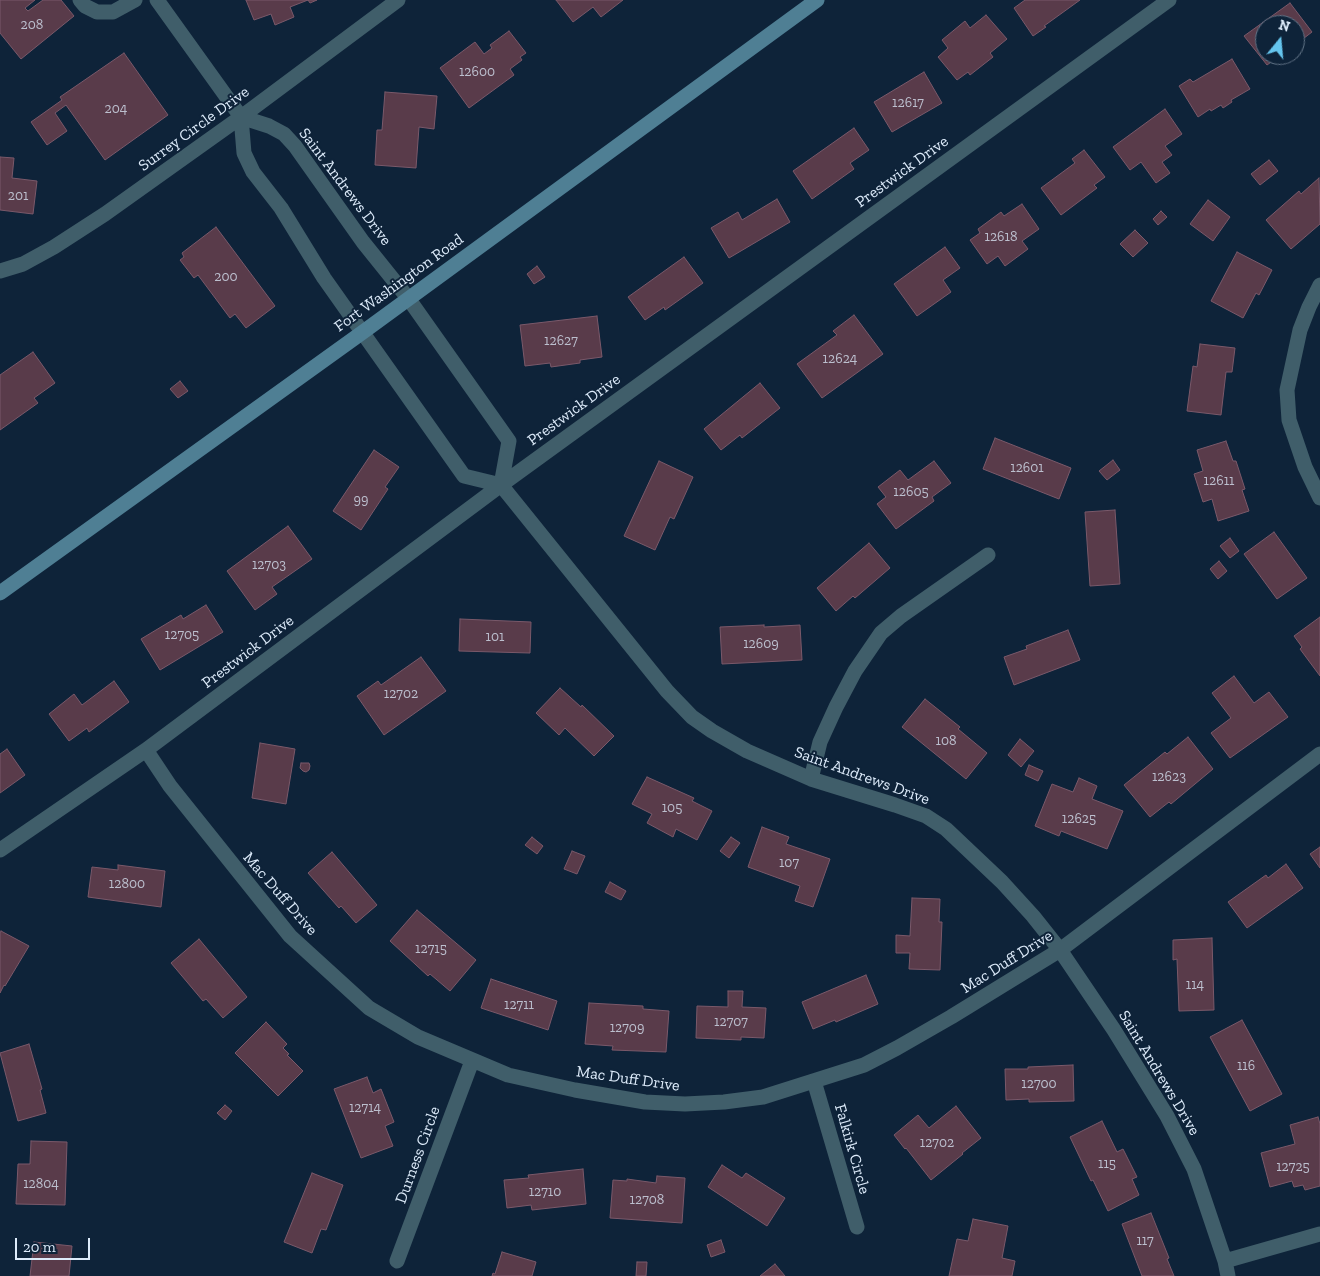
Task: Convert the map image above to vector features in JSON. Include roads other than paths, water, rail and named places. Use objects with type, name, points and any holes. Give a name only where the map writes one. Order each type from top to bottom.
[{"type":"main road","name":"Fort Washington Road","points":[[0,594],[363,332],[817,0]]},
{"type":"street","points":[[80,0],[85,6],[96,12],[114,12],[135,0]]},
{"type":"street","points":[[157,0],[241,117],[244,153],[248,163],[280,208],[324,278],[464,476],[501,485]]},
{"type":"street","name":"Surrey Circle Drive","points":[[0,272],[23,264],[54,247],[105,214],[241,117],[398,0]]},
{"type":"street","name":"Prestwick Drive","points":[[0,850],[146,750],[501,485],[1169,0]]},
{"type":"street","name":"Saint Andrews Drive","points":[[241,117],[269,126],[284,134],[295,146],[363,242],[408,298],[509,441],[501,485],[667,691],[692,717],[712,732],[748,751],[811,779],[926,816],[946,829],[1008,888],[1033,916],[1060,950],[1114,1030],[1167,1116],[1194,1169],[1225,1261],[1228,1276]]},
{"type":"street","points":[[1320,285],[1300,330],[1287,390],[1289,420],[1305,467],[1320,498]]},
{"type":"street","points":[[811,779],[820,742],[836,707],[870,648],[881,633],[901,616],[988,555]]},
{"type":"street","name":"Mac Duff Drive","points":[[146,750],[170,786],[290,936],[369,1008],[418,1037],[472,1061],[518,1077],[575,1090],[645,1102],[685,1104],[763,1097],[864,1065],[897,1048],[952,1017],[1060,950],[1320,754]]},
{"type":"street","name":"Durness Circle","points":[[397,1261],[472,1061]]},
{"type":"street","name":"Falkirk Circle","points":[[814,1081],[857,1226]]},
{"type":"street","points":[[1225,1261],[1320,1234]]}]
